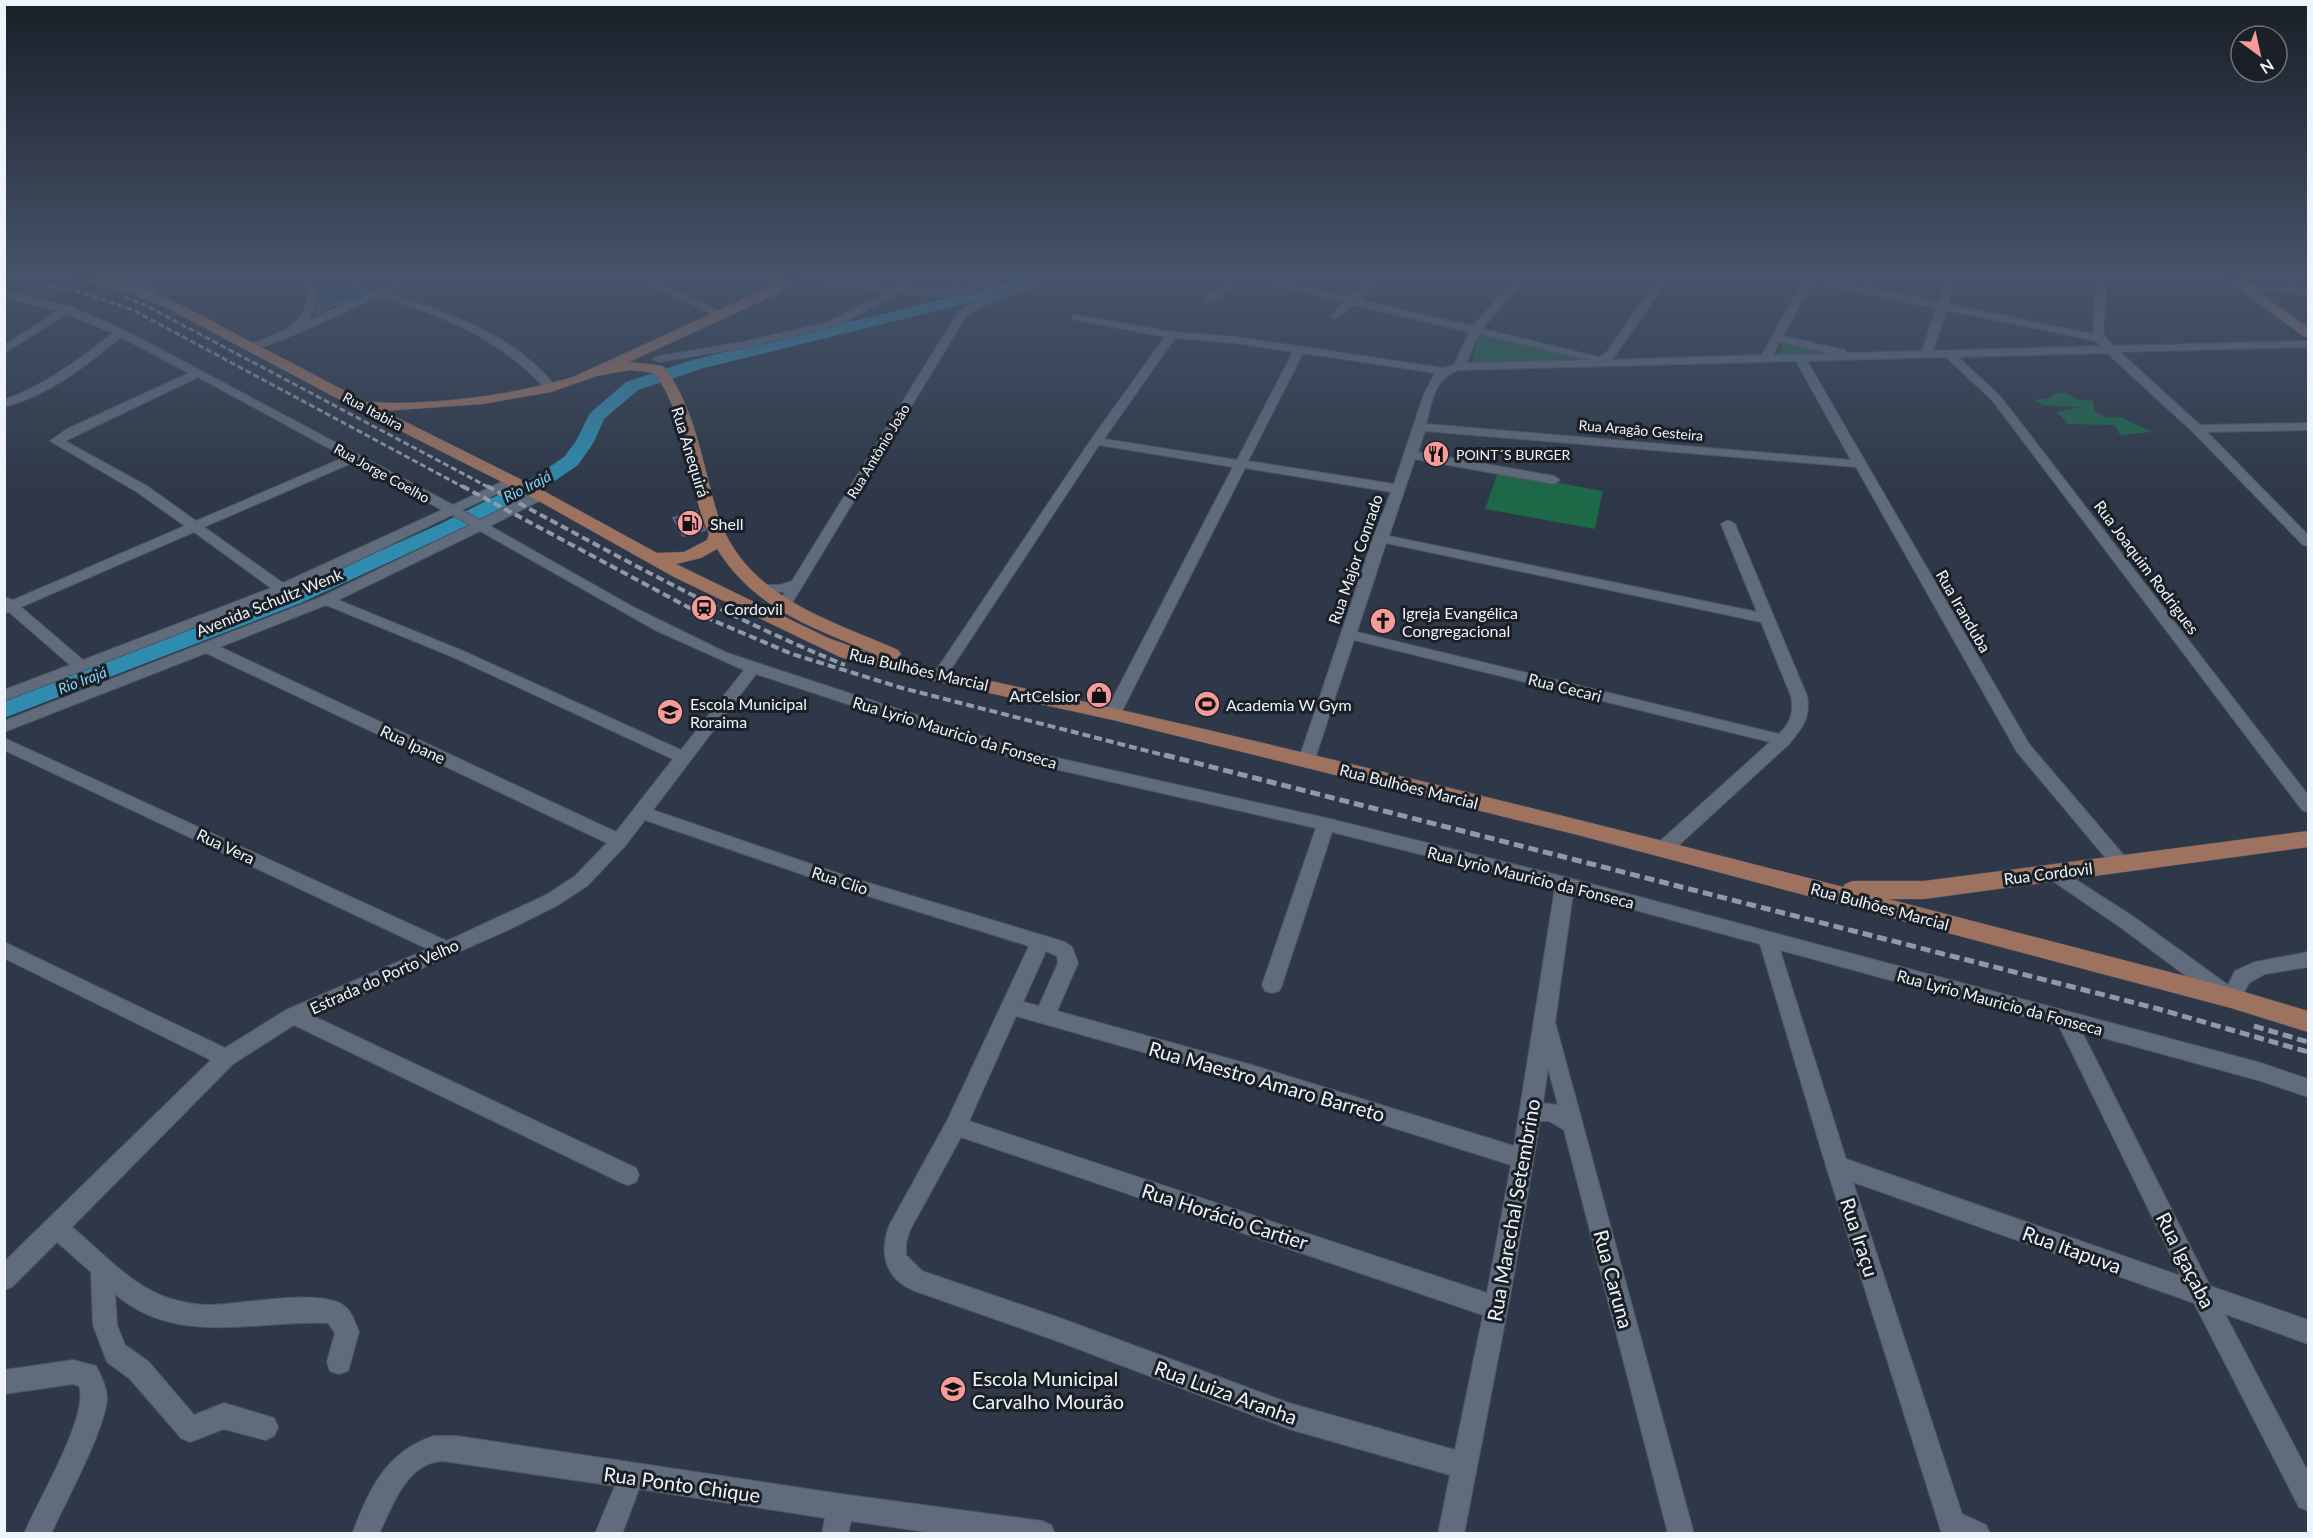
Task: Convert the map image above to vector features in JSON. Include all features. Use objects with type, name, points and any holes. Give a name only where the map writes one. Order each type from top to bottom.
[{"type":"main road","name":"Rua Itabira","points":[[255,349],[360,405],[537,494]]},
{"type":"main road","points":[[360,405],[394,406],[482,400],[551,388],[593,373],[646,349]]},
{"type":"main road","points":[[593,373],[630,366],[661,370],[665,349]]},
{"type":"main road","name":"Rua Anequirá","points":[[661,370],[674,393],[695,456],[717,535],[740,567],[759,588],[784,605],[920,670]]},
{"type":"main road","points":[[408,429],[408,421],[411,417],[428,408],[446,403]]},
{"type":"main road","name":"Rua Bulhões Marcial","points":[[537,494],[680,573],[719,590],[821,642],[879,662],[1113,712],[1306,762],[1663,849],[2231,998],[2308,1022]]},
{"type":"main road","points":[[653,557],[673,559],[698,553],[715,542],[717,535]]},
{"type":"main road","name":"Rua Cordovil","points":[[1787,881],[1873,891],[1924,890],[2308,839]]},
{"type":"main road","points":[[1924,890],[1923,897],[1926,905],[1939,922]]},
{"type":"street","points":[[4,404],[59,380],[81,366],[101,349]]},
{"type":"street","name":"Rua Jorge Coelho","points":[[150,349],[477,524],[672,634],[712,653],[753,668]]},
{"type":"street","points":[[510,349],[525,359],[551,388]]},
{"type":"street","points":[[661,370],[734,349]]},
{"type":"street","name":"Rua Antônio João","points":[[784,605],[941,349]]},
{"type":"street","points":[[940,675],[1096,441],[1162,349]]},
{"type":"street","points":[[1292,349],[1443,371],[1459,368],[1593,361],[1765,360],[2118,349]]},
{"type":"street","points":[[1459,368],[1467,349]]},
{"type":"street","points":[[1548,349],[1593,361],[1611,355],[1615,349]]},
{"type":"street","points":[[1765,360],[1771,349]]},
{"type":"street","points":[[1825,349],[1862,357]]},
{"type":"street","points":[[1926,356],[1928,349]]},
{"type":"street","points":[[2109,349],[2197,429],[2308,542]]},
{"type":"street","points":[[1113,712],[1299,350]]},
{"type":"street","points":[[1611,355],[1624,362]]},
{"type":"street","name":"Rua Joaquim Rodrigues","points":[[1950,355],[1996,398],[2308,806]]},
{"type":"street","name":"Rua Iranduba","points":[[1800,359],[2023,748],[2121,864]]},
{"type":"street","name":"Rua Major Conrado","points":[[1306,762],[1347,634],[1421,426],[1434,380],[1443,371]]},
{"type":"street","points":[[198,373],[60,437],[56,441],[99,463],[282,589]]},
{"type":"street","name":"Rua Aragão Gesteira","points":[[1421,426],[1859,464]]},
{"type":"street","points":[[2197,429],[2308,426]]},
{"type":"street","points":[[1096,441],[1398,489]]},
{"type":"street","points":[[1411,454],[1554,480]]},
{"type":"street","points":[[79,666],[7,606],[354,458]]},
{"type":"street","name":"Avenida Schultz Wenk","points":[[4,696],[282,589],[455,513],[516,483]]},
{"type":"street","name":"Avenida Schultz Wenk","points":[[4,727],[326,600],[410,561],[537,494]]},
{"type":"street","points":[[1663,849],[1783,740],[1800,720],[1802,707],[1769,619],[1728,524]]},
{"type":"street","points":[[1380,538],[1769,619]]},
{"type":"street","points":[[759,588],[781,589],[797,584]]},
{"type":"street","points":[[326,600],[458,654],[683,757]]},
{"type":"street","name":"Rua Cecari","points":[[1347,634],[1783,740]]},
{"type":"street","name":"Rua Ipane","points":[[207,647],[619,841]]},
{"type":"street","name":"Estrada do Porto Velho","points":[[4,1279],[226,1058],[292,1016],[447,949],[552,900],[581,881],[619,841],[753,668]]},
{"type":"street","name":"Rua Lyrio Mauricio da Fonseca","points":[[753,668],[1024,756],[1326,824],[1565,884],[2261,1072],[2308,1088]]},
{"type":"street","name":"Rua Vera","points":[[4,743],[447,949]]},
{"type":"street","name":"Rua Clio","points":[[641,812],[845,882],[1058,947],[1068,959],[1044,1017]]},
{"type":"street","points":[[1272,985],[1326,824]]},
{"type":"street","points":[[2053,872],[2127,922],[2231,998],[2242,977],[2262,967],[2308,960]]},
{"type":"street","name":"Rua Marechal Setembrino","points":[[1451,1533],[1547,1024],[1565,884]]},
{"type":"street","name":"Rua Iraçu","points":[[1768,940],[1837,1166],[1953,1528]]},
{"type":"street","points":[[956,1126],[1013,1007],[1040,943]]},
{"type":"street","points":[[4,949],[226,1058]]},
{"type":"street","name":"Rua Maestro Amaro Barreto","points":[[1013,1007],[1252,1074],[1521,1158]]},
{"type":"street","points":[[292,1016],[628,1175]]},
{"type":"street","name":"Rua Igaçaba","points":[[2066,1020],[2308,1498]]},
{"type":"street","name":"Rua Caruna","points":[[1547,1024],[1681,1533]]},
{"type":"street","points":[[1530,1112],[1552,1112],[1573,1124]]},
{"type":"street","name":"Rua Luiza Aranha","points":[[956,1126],[900,1226],[894,1244],[894,1257],[902,1269],[915,1280],[1060,1330],[1289,1416],[1465,1466]]},
{"type":"street","name":"Rua Horácio Cartier","points":[[956,1126],[1495,1307]]},
{"type":"street","name":"Rua Itapuva","points":[[1837,1166],[2308,1332]]},
{"type":"street","points":[[56,1227],[146,1303],[206,1318],[265,1310],[333,1312],[347,1332],[339,1362]]},
{"type":"street","points":[[102,1268],[105,1325],[116,1353],[139,1370],[190,1429],[224,1416],[265,1427]]},
{"type":"street","points":[[4,1382],[73,1372],[87,1375],[94,1386],[95,1402],[90,1420],[37,1533]]},
{"type":"street","name":"Rua Ponto Chique","points":[[365,1533],[392,1480],[410,1458],[432,1449],[457,1449],[841,1508],[1042,1533]]},
{"type":"street","points":[[608,1533],[631,1477]]},
{"type":"street","points":[[835,1533],[841,1508]]},
{"type":"street","points":[[1953,1528],[1977,1533]]},
{"type":"green space","points":[[1475,349],[1547,349],[1581,357],[1579,359],[1471,363]]},
{"type":"green space","points":[[1780,349],[1820,349],[1844,354],[1784,356],[1778,354]]},
{"type":"green space","points":[[2064,392],[2079,400],[2093,401],[2095,412],[2107,418],[2120,417],[2152,432],[2120,435],[2115,425],[2068,424],[2057,412],[2081,407],[2043,405],[2034,400],[2050,398],[2053,394]]},
{"type":"green space","points":[[1498,472],[1603,491],[1595,529],[1485,509]]},
{"type":"building","name":"Shell","points":[[697,511],[705,530],[683,536],[673,518]]},
{"type":"waterway","name":"Rio Irajá","points":[[4,710],[293,598],[447,528],[543,480],[571,461],[585,442],[596,417],[632,386],[698,364],[761,349]]},
{"type":"railway","points":[[205,349],[465,488]]},
{"type":"railway","points":[[228,349],[490,488]]},
{"type":"railway","points":[[462,486],[712,620],[792,654],[902,688],[1171,757]]},
{"type":"railway","points":[[487,486],[708,603],[845,665]]},
{"type":"railway","points":[[1165,755],[2155,1008],[2308,1052]]},
{"type":"railway","points":[[2254,1026],[2308,1042]]},
{"type":"place","name":"POINT´S BURGER","points":[[1436,454]]},
{"type":"place","name":"Shell","points":[[690,523]]},
{"type":"place","name":"Cordovil","points":[[704,608]]},
{"type":"place","name":"Igreja Evangélica Congregacional","points":[[1383,621]]},
{"type":"place","name":"ArtCelsior","points":[[1099,695]]},
{"type":"place","name":"Academia W Gym","points":[[1207,704]]},
{"type":"place","name":"Escola Municipal Roraima","points":[[670,712]]},
{"type":"place","name":"Escola Municipal Carvalho Mourão","points":[[953,1389]]}]
